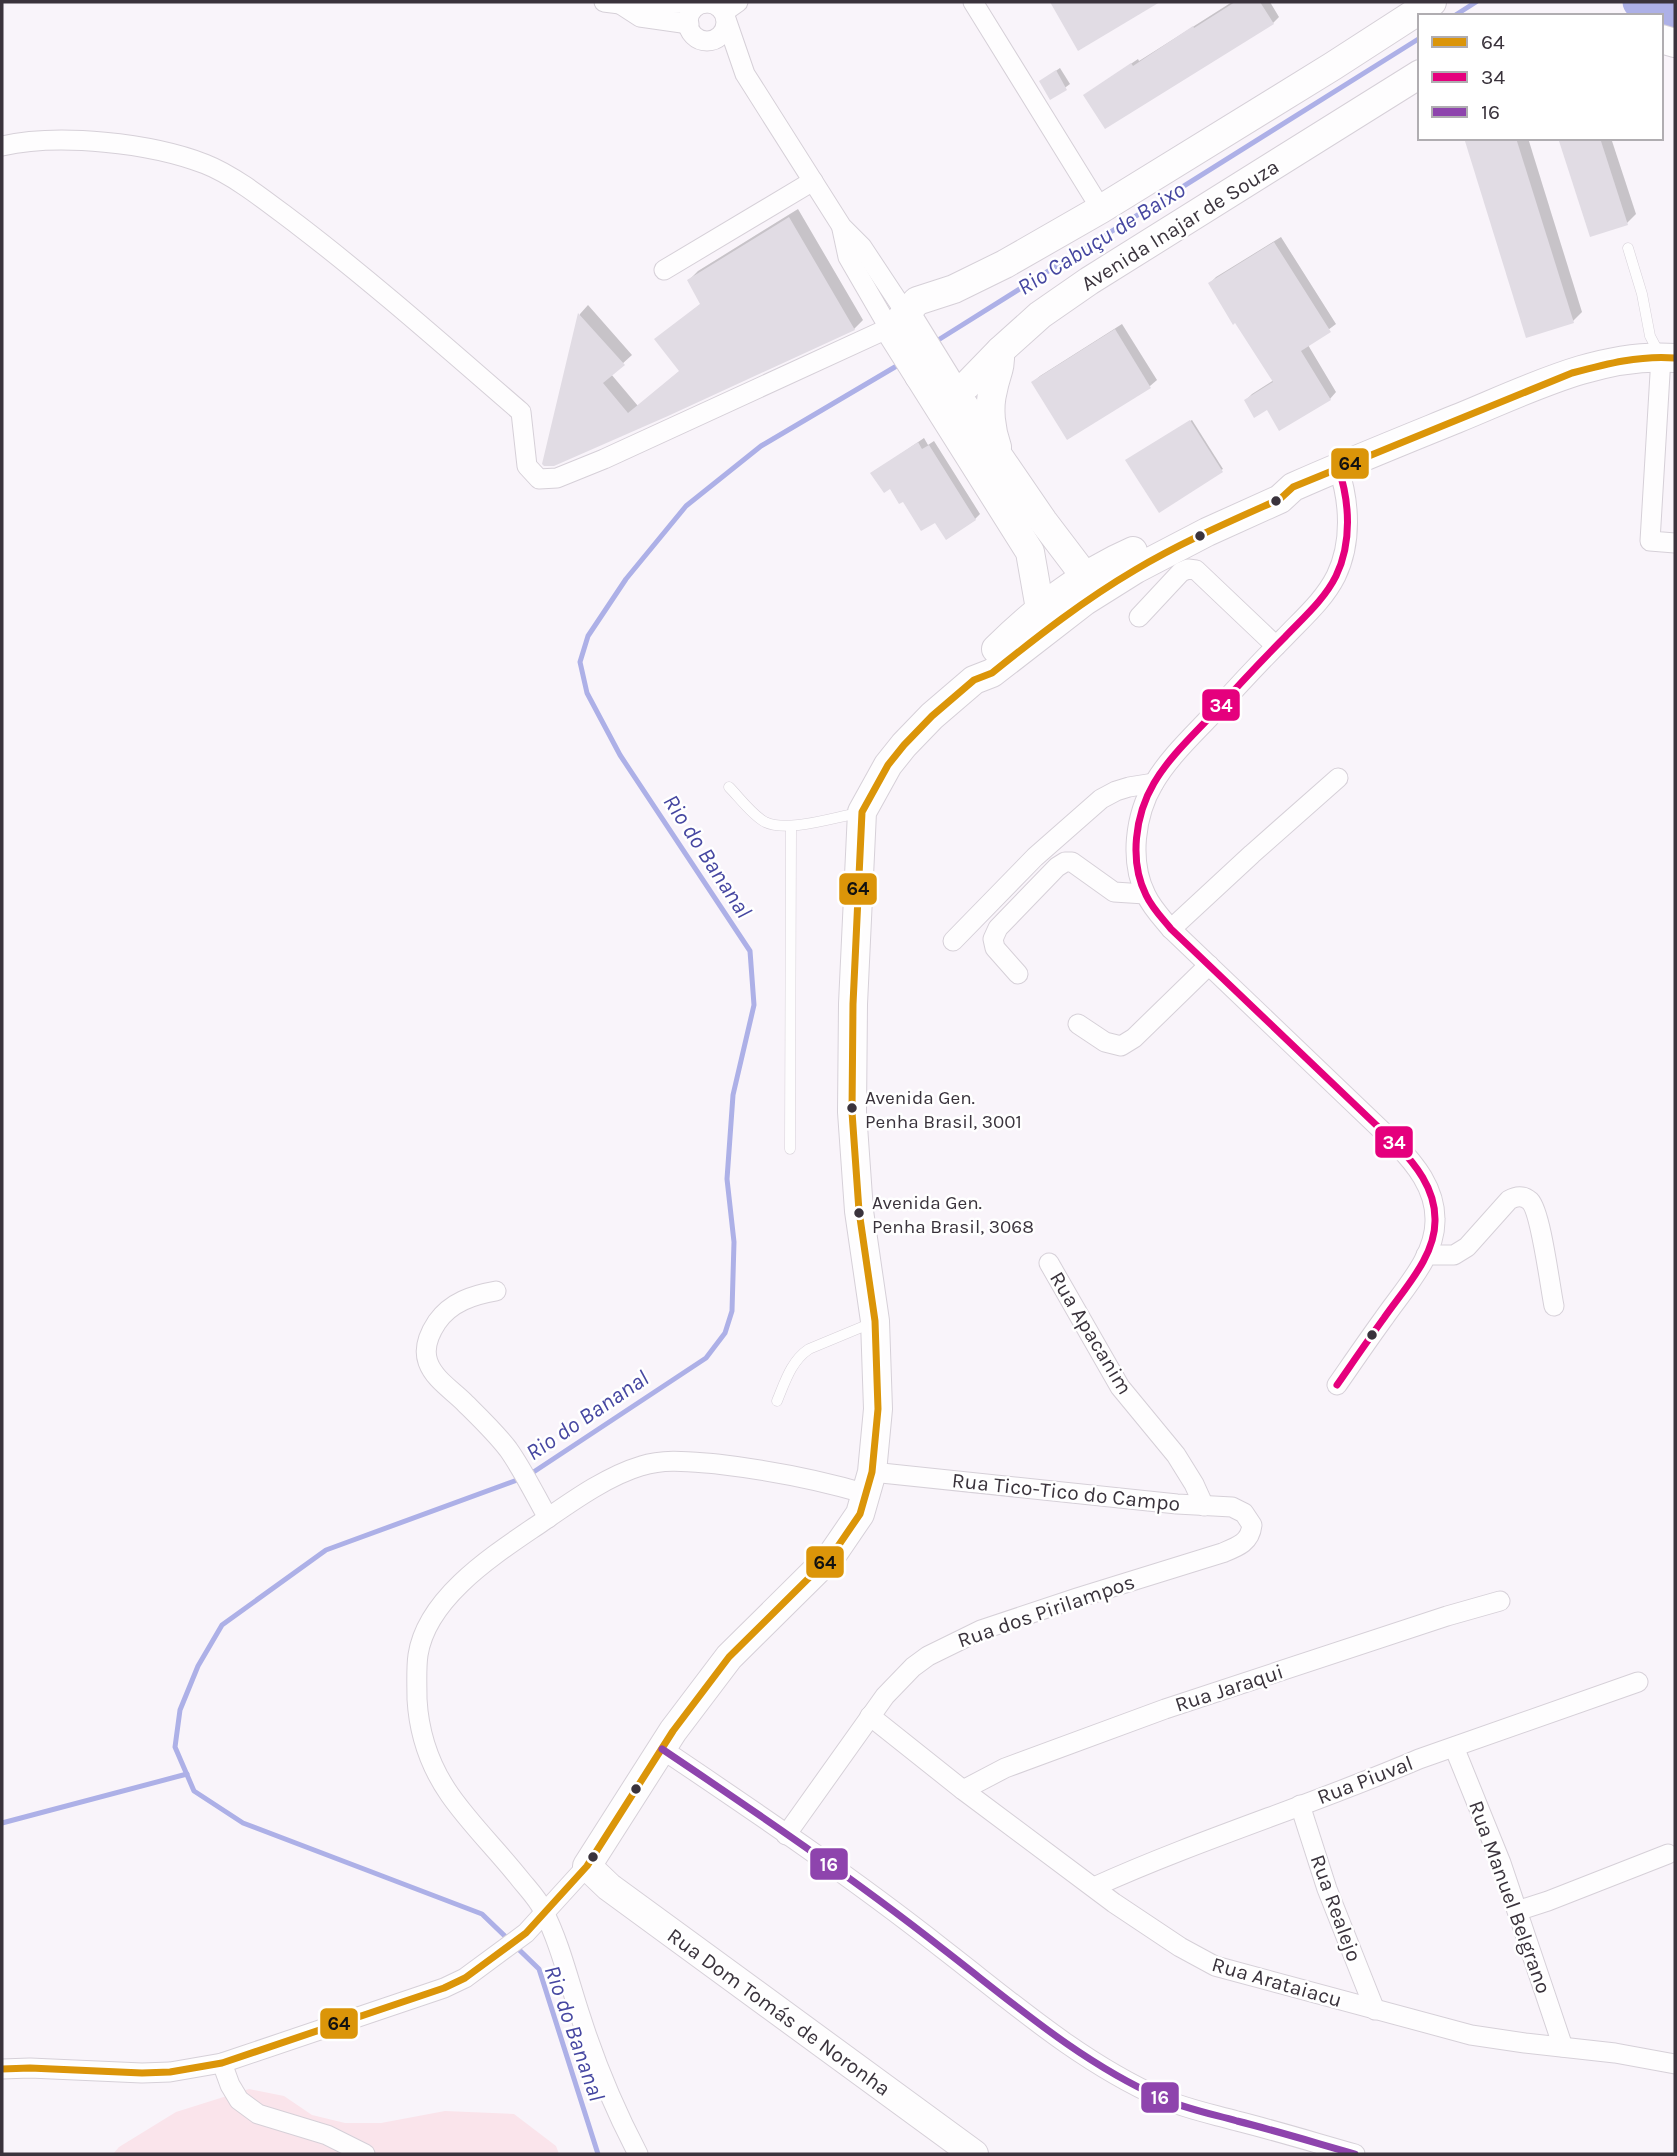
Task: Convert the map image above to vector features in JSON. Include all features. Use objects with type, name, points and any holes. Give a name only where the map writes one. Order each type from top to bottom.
[{"type":"main road","points":[[1046,617],[1030,552],[899,327],[917,301],[954,289],[1005,264],[1101,209],[1432,2]]},
{"type":"main road","name":"Avenida Inajar de Souza","points":[[952,388],[966,386],[1040,315],[1089,281],[1418,75]]},
{"type":"main road","points":[[1000,351],[1001,366],[993,390],[991,408],[995,443],[1001,460]]},
{"type":"main road","points":[[1084,590],[1136,569],[1280,499],[1293,487],[1572,373],[1613,362],[1668,358]]},
{"type":"main road","points":[[923,368],[937,388],[952,388],[1043,522],[1075,561],[1081,571],[1084,590]]},
{"type":"main road","points":[[587,1866],[685,1714],[729,1657],[832,1555],[860,1514],[870,1483],[878,1409],[875,1321],[859,1212],[852,1112],[852,1004],[862,812],[888,765],[932,716],[974,680],[992,673],[1046,617],[1084,590],[1120,557],[1275,487],[1293,487]]},
{"type":"main road","points":[[1043,522],[1089,547],[1120,557]]},
{"type":"main road","points":[[1017,532],[1024,590],[1017,629]]},
{"type":"main road","points":[[974,680],[982,662],[1017,629],[1046,617]]},
{"type":"main road","name":"Rua Dom Tomás de Noronha","points":[[587,1866],[609,1887],[974,2154]]},
{"type":"street","points":[[973,2],[1101,209]]},
{"type":"street","points":[[612,3],[720,7]]},
{"type":"street","points":[[612,3],[640,17],[689,24]]},
{"type":"street","points":[[720,7],[724,31],[716,39],[710,40],[694,35],[689,18],[694,8],[720,7]]},
{"type":"street","points":[[2,146],[25,141],[90,142],[157,149],[207,164],[255,193],[327,247],[521,412],[527,466],[539,479],[557,478],[899,327],[862,247],[842,228],[745,74],[720,7]]},
{"type":"street","points":[[710,40],[745,74]]},
{"type":"street","points":[[664,270],[813,181]]},
{"type":"street","points":[[1668,358],[1650,541],[1675,543]]},
{"type":"street","points":[[1337,1385],[1426,1255],[1433,1238],[1436,1217],[1428,1188],[1412,1161],[1396,1143],[1157,913],[1145,894],[1137,864],[1136,844],[1144,806],[1154,783],[1196,731],[1321,600],[1335,578],[1343,557],[1348,514],[1338,467]]},
{"type":"street","points":[[1139,617],[1181,572],[1196,570],[1276,646]]},
{"type":"street","points":[[1171,929],[1338,778]]},
{"type":"street","points":[[953,942],[1035,857],[1101,799],[1129,786],[1154,783]]},
{"type":"street","points":[[1018,974],[995,948],[993,939],[998,928],[1057,867],[1065,862],[1072,862],[1114,892],[1145,894]]},
{"type":"street","points":[[1078,1024],[1105,1042],[1121,1046],[1135,1038],[1209,965]]},
{"type":"street","points":[[1426,1255],[1454,1255],[1466,1247],[1509,1200],[1516,1196],[1524,1197],[1530,1201],[1536,1215],[1554,1306]]},
{"type":"street","name":"Rua Apacanim","points":[[1049,1263],[1114,1378],[1176,1455],[1204,1506]]},
{"type":"street","points":[[496,1291],[476,1295],[455,1304],[441,1316],[431,1331],[426,1348],[428,1362],[437,1377],[487,1424],[509,1450],[548,1518]]},
{"type":"street","name":"Rua Tico-Tico do Campo","points":[[638,2154],[598,2068],[545,1912],[451,1797],[435,1771],[424,1745],[418,1716],[419,1653],[425,1632],[439,1610],[472,1573],[548,1518],[620,1474],[657,1462],[677,1460],[870,1483],[1232,1507],[1244,1513],[1252,1525]]},
{"type":"street","name":"Rua dos Pirilampos","points":[[786,1835],[885,1696],[913,1667],[947,1645],[981,1630],[1222,1553],[1242,1544],[1251,1536],[1252,1525]]},
{"type":"street","name":"Rua Jaraqui","points":[[963,1790],[1005,1768],[1165,1709],[1500,1601]]},
{"type":"street","name":"Rua Piuval","points":[[1094,1887],[1300,1805],[1638,1682]]},
{"type":"street","name":"Rua Arataiacu","points":[[870,1716],[963,1790],[1094,1887],[1180,1947],[1215,1966],[1471,2035],[1615,2053],[1675,2064]]},
{"type":"street","name":"Rua Manuel Belgrano","points":[[1454,1747],[1488,1829],[1563,2047]]},
{"type":"street","points":[[662,1749],[758,1813],[942,1948],[1056,2036],[1124,2079],[1162,2098],[1190,2108],[1355,2154]]},
{"type":"street","name":"Rua Realejo","points":[[1300,1805],[1328,1889],[1375,2010]]},
{"type":"street","points":[[1517,1911],[1668,1854]]},
{"type":"street","points":[[2,2069],[142,2073],[170,2072],[222,2063],[444,1988],[465,1978],[526,1933],[587,1866]]},
{"type":"street","points":[[222,2063],[239,2100],[258,2114],[327,2135],[365,2154]]},
{"type":"lane","points":[[1628,248],[1642,294],[1650,336],[1668,358]]},
{"type":"lane","points":[[729,786],[763,821],[776,825],[791,825],[862,812]]},
{"type":"lane","points":[[790,1149],[791,825]]},
{"type":"lane","points":[[777,1401],[794,1362],[801,1354],[875,1321]]},
{"type":"shaded area","points":[[249,2089],[284,2096],[312,2115],[345,2123],[381,2123],[445,2111],[514,2114],[556,2146],[559,2154],[113,2154],[119,2147],[176,2112]]},
{"type":"building","points":[[1050,2],[1160,2],[1078,51]]},
{"type":"building","points":[[1235,2],[1260,2],[1274,24],[1105,129],[1083,95],[1131,63],[1133,66]]},
{"type":"building","points":[[1056,70],[1067,90],[1050,100],[1039,81]]},
{"type":"building","points":[[1465,140],[1517,140],[1574,323],[1526,338]]},
{"type":"building","points":[[1559,140],[1601,140],[1628,225],[1590,237]]},
{"type":"building","points":[[789,217],[855,330],[554,466],[544,466],[542,464],[578,313],[625,365],[603,383],[628,413],[679,371],[654,339],[700,304],[687,280]]},
{"type":"building","points":[[1274,242],[1331,332],[1301,351],[1331,400],[1279,431],[1267,410],[1254,418],[1244,400],[1273,382],[1235,323],[1233,325],[1208,283]]},
{"type":"building","points":[[1115,329],[1151,388],[1067,440],[1031,382]]},
{"type":"building","points":[[1190,420],[1223,472],[1159,513],[1125,460]]},
{"type":"building","points":[[918,442],[922,449],[929,445],[976,520],[946,540],[935,523],[921,531],[903,502],[899,504],[890,489],[884,493],[870,473]]},
{"type":"waterway","name":"Rio Cabuçu de Baixo","points":[[1457,14],[1476,2]]},
{"type":"waterway","name":"Rio Cabuçu de Baixo","points":[[1639,2],[1675,15]]},
{"type":"waterway","name":"Rio Cabuçu de Baixo","points":[[935,342],[1418,39]]},
{"type":"waterway","name":"Rio do Bananal","points":[[529,1475],[706,1358],[725,1333],[732,1311],[734,1242],[727,1179],[733,1095],[754,1005],[750,951],[620,755],[587,693],[580,662],[588,636],[626,579],[686,506],[761,446],[900,364]]},
{"type":"waterway","name":"Rio do Bananal","points":[[520,1479],[326,1550],[222,1625],[198,1666],[180,1710],[175,1747],[194,1791],[243,1823],[482,1914],[539,1969],[598,2154]]},
{"type":"waterway","points":[[2,1823],[187,1774]]},
{"type":"transit line","name":"64","points":[[2,2069],[142,2073],[170,2072],[222,2063],[444,1988],[465,1978],[526,1933],[587,1866],[673,1731],[729,1657],[832,1555],[860,1514],[872,1472],[878,1409],[875,1321],[859,1211],[852,1112],[853,1004],[862,812],[888,765],[932,716],[974,680],[992,673],[1062,619],[1116,582],[1189,541],[1280,499],[1293,487],[1572,373],[1636,359],[1675,358]]},
{"type":"transit line","name":"34","points":[[1337,1385],[1425,1259],[1434,1233],[1432,1197],[1417,1168],[1396,1144],[1171,929],[1154,909],[1137,868],[1136,838],[1142,809],[1160,774],[1187,741],[1313,608],[1336,576],[1345,550],[1348,522],[1338,467]]},
{"type":"transit line","name":"16","points":[[662,1749],[840,1871],[1048,2030],[1103,2067],[1161,2098],[1180,2105],[1355,2154]]},
{"type":"place","name":"Avenida Gen. Penha Brasil, 3001","points":[[852,1108]]},
{"type":"place","name":"Avenida Gen. Penha Brasil, 3068","points":[[859,1213]]}]
